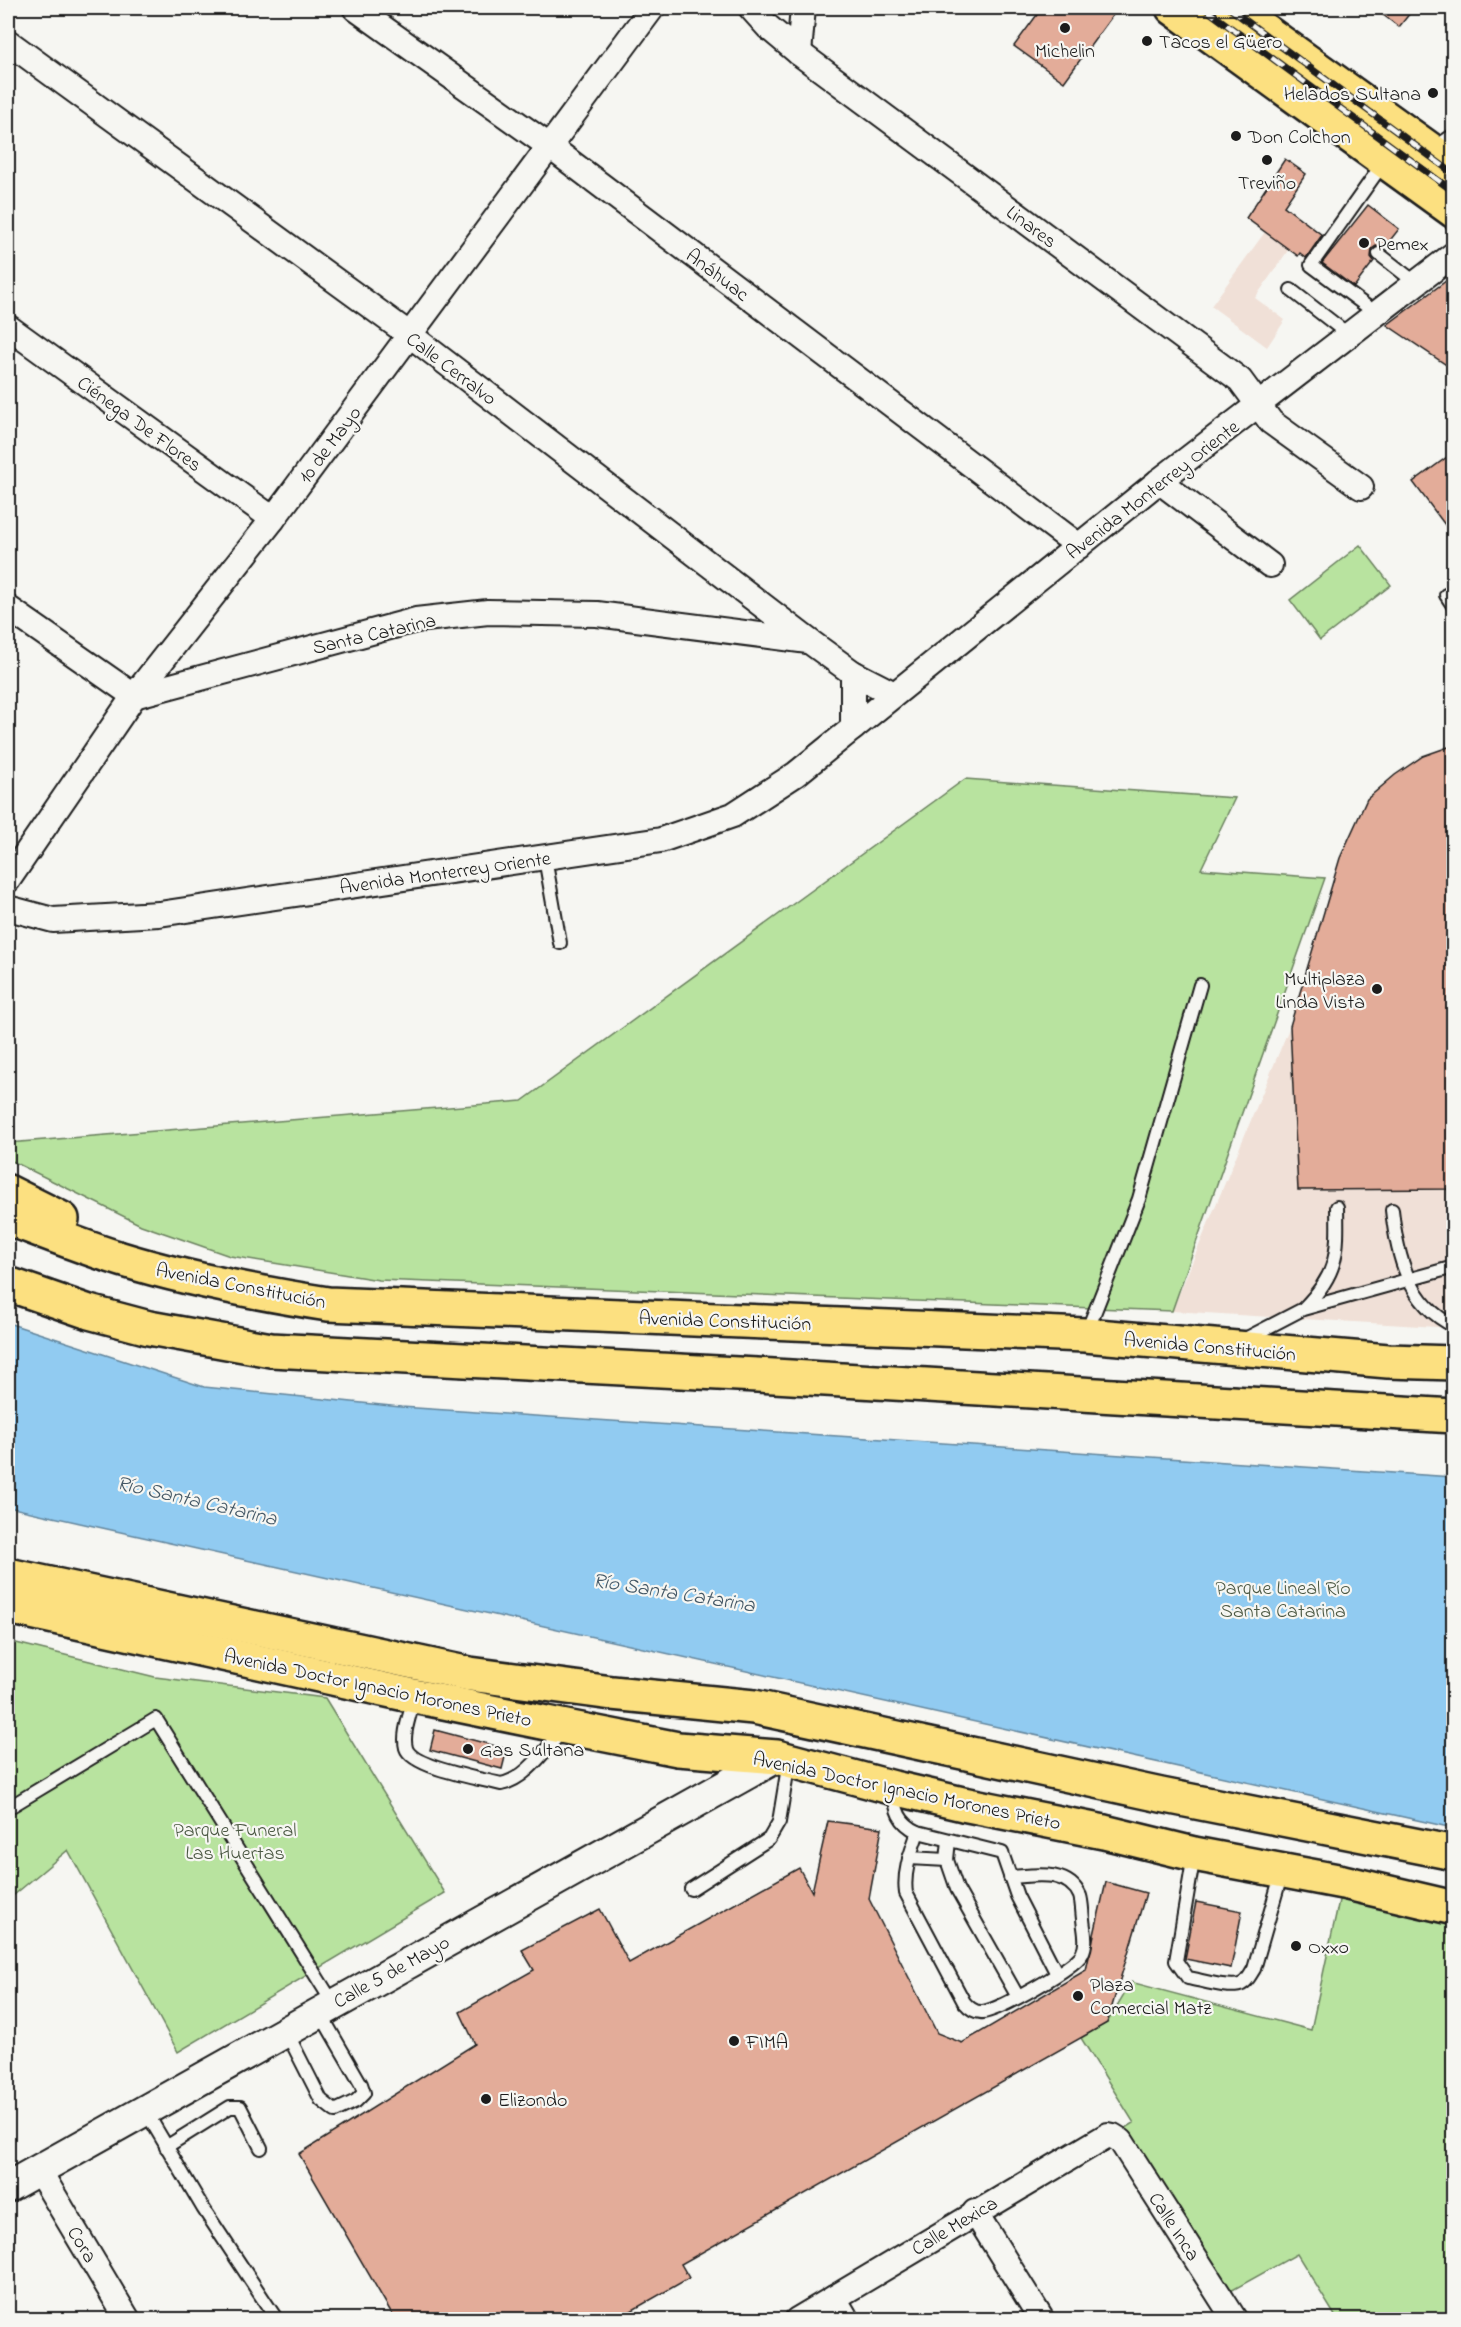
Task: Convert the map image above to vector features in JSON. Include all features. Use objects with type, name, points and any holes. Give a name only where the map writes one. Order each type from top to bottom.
[{"type":"highway","points":[[1173,8],[1454,211]]},
{"type":"highway","points":[[1233,8],[1448,154]]},
{"type":"highway","points":[[1235,54],[1293,78],[1409,155],[1448,154]]},
{"type":"highway","points":[[8,1192],[69,1224],[120,1259]]},
{"type":"highway","name":"Avenida Constitución","points":[[8,1218],[120,1259],[223,1286],[328,1304],[1085,1335],[1388,1361],[1454,1363]]},
{"type":"highway","points":[[8,1284],[89,1312],[149,1328],[271,1350],[1446,1413]]},
{"type":"highway","name":"Avenida Doctor Ignacio Morones Prieto","points":[[8,1575],[470,1674],[612,1693],[754,1707],[1161,1795],[1454,1853]]},
{"type":"highway","name":"Avenida Doctor Ignacio Morones Prieto","points":[[8,1607],[414,1696],[678,1749],[783,1758],[894,1788],[1104,1832],[1194,1854],[1343,1882],[1454,1908]]},
{"type":"street","name":"Anáhuac","points":[[355,8],[549,146],[1079,546]]},
{"type":"street","name":"10 de Mayo","points":[[8,880],[134,696],[273,519],[652,8]]},
{"type":"street","name":"Linares","points":[[751,8],[768,27],[799,53],[1239,380],[1270,422],[1361,487]]},
{"type":"street","points":[[799,53],[803,8]]},
{"type":"street","name":"Calle Cerralvo","points":[[8,42],[410,335],[809,641],[854,673],[894,694]]},
{"type":"street","name":"Avenida Monterrey Oriente","points":[[8,908],[53,920],[159,914],[661,840],[733,814],[796,774],[1159,481],[1454,254]]},
{"type":"street","name":"Ciénega De Flores","points":[[8,327],[273,519]]},
{"type":"street","points":[[1159,481],[1270,565]]},
{"type":"street","points":[[8,608],[134,696]]},
{"type":"street","name":"Santa Catarina","points":[[134,696],[416,620],[488,612],[597,614],[809,641]]},
{"type":"street","points":[[853,728],[854,673]]},
{"type":"street","name":"Calle 5 de Mayo","points":[[8,2187],[326,2007],[783,1758]]},
{"type":"street","name":"Calle Mexica","points":[[797,2319],[1103,2136],[1113,2136]]},
{"type":"street","name":"Calle Inca","points":[[1113,2136],[1121,2141],[1235,2319]]},
{"type":"street","name":"Cora","points":[[38,2169],[128,2319]]},
{"type":"street","points":[[975,2212],[1042,2319]]},
{"type":"street","points":[[834,2298],[847,2319]]},
{"type":"lane","points":[[1377,314],[1311,265],[1344,228],[1384,162]]},
{"type":"lane","points":[[1379,254],[1416,283]]},
{"type":"lane","points":[[1291,290],[1349,335]]},
{"type":"lane","points":[[1446,595],[1454,608]]},
{"type":"lane","points":[[545,858],[560,943]]},
{"type":"lane","points":[[1085,1335],[1139,1199],[1200,985]]},
{"type":"lane","points":[[1303,1309],[1317,1294],[1331,1273],[1338,1246],[1337,1207]]},
{"type":"lane","points":[[1392,1210],[1396,1243],[1408,1281],[1425,1305],[1454,1326]]},
{"type":"lane","points":[[1229,1348],[1303,1309],[1454,1267]]},
{"type":"lane","points":[[414,1696],[405,1737],[407,1750],[413,1758],[425,1764],[501,1784],[513,1782],[522,1775],[566,1727]]},
{"type":"lane","points":[[8,1808],[156,1719],[326,2007],[364,2093],[356,2101],[335,2111],[327,2107],[321,2100],[285,2030]]},
{"type":"lane","points":[[691,1888],[769,1839],[775,1831],[783,1758]]},
{"type":"lane","points":[[894,1788],[895,1806],[901,1821],[908,1827],[918,1832],[1002,1853],[1017,1896],[1057,1974]]},
{"type":"lane","points":[[918,1832],[904,1883],[906,1893],[964,2002],[971,2009],[981,2013],[1018,1997],[1076,1962],[1086,1944],[1080,1896],[1072,1885],[1054,1875],[1010,1877]]},
{"type":"lane","points":[[950,1840],[947,1860],[957,1889],[1018,1997]]},
{"type":"lane","points":[[1194,1854],[1176,1961],[1188,1978],[1233,1986],[1241,1985],[1248,1980],[1254,1969],[1283,1870]]},
{"type":"lane","points":[[909,1858],[947,1860]]},
{"type":"lane","points":[[166,2146],[230,2107],[240,2108],[261,2148]]},
{"type":"lane","points":[[144,2109],[203,2208],[277,2319]]},
{"type":"shaded area","points":[[1265,232],[1289,249],[1255,298],[1285,320],[1267,347],[1211,306]]},
{"type":"shaded area","name":"Multiplaza Linda Vista","points":[[1453,745],[1453,1328],[1172,1311],[1290,1026],[1340,858],[1367,799],[1395,775],[1423,756]]},
{"type":"green space","points":[[1360,545],[1391,585],[1320,640],[1290,600]]},
{"type":"green space","points":[[965,779],[1235,798],[1201,869],[1325,878],[1172,1311],[379,1280],[230,1256],[141,1225],[8,1159],[8,1143],[522,1101]]},
{"type":"green space","name":"Parque Funeral Las Huertas","points":[[8,1641],[155,1677],[325,1698],[445,1893],[178,2052],[68,1850],[8,1900]]},
{"type":"green space","points":[[1343,1882],[1453,1909],[1453,2319],[1337,2319],[1297,2254],[1220,2297],[1113,2136],[1134,2123],[1081,2038],[1107,2023],[1131,1982],[1311,2030]]},
{"type":"water","name":"Río Santa Catarina","points":[[8,1323],[204,1387],[401,1407],[1453,1477],[1453,1828],[8,1507]]},
{"type":"building","name":"Michelin","points":[[1042,8],[1118,8],[1064,82],[1014,46]]},
{"type":"building","points":[[1374,8],[1414,8],[1399,27]]},
{"type":"building","points":[[1285,159],[1306,174],[1284,206],[1322,235],[1306,258],[1300,253],[1298,256],[1246,218]]},
{"type":"building","name":"Pemex","points":[[1368,205],[1399,229],[1384,248],[1376,246],[1372,249],[1371,257],[1374,261],[1354,287],[1322,263]]},
{"type":"building","points":[[1454,275],[1454,370],[1387,325]]},
{"type":"building","points":[[1454,452],[1454,537],[1413,482]]},
{"type":"building","name":"Multiplaza Linda Vista","points":[[1454,745],[1454,1189],[1298,1190],[1290,1026],[1340,858],[1367,799],[1395,775],[1423,756]]},
{"type":"building","name":"Gas Sultana","points":[[435,1730],[507,1749],[502,1769],[430,1750]]},
{"type":"building","points":[[828,1821],[882,1828],[869,1899],[937,2033],[962,2043],[1086,1970],[1106,1882],[1146,1893],[1107,2023],[681,2264],[689,2278],[617,2319],[395,2319],[299,2154],[475,2044],[460,2012],[534,1970],[522,1950],[600,1909],[629,1963],[799,1868],[812,1892]]},
{"type":"building","points":[[1196,1902],[1242,1911],[1231,1968],[1185,1959]]},
{"type":"railway","points":[[1204,8],[1454,192]]},
{"type":"railway","points":[[1229,8],[1454,174]]},
{"type":"place","name":"Michelin","points":[[1065,28]]},
{"type":"place","name":"Tacos el Güero","points":[[1147,41]]},
{"type":"place","name":"Helados Sultana","points":[[1433,93]]},
{"type":"place","name":"Don Colchon","points":[[1236,136]]},
{"type":"place","name":"Treviño","points":[[1267,160]]},
{"type":"place","name":"Pemex","points":[[1364,243]]},
{"type":"place","name":"Multiplaza Linda Vista","points":[[1377,989]]},
{"type":"place","name":"Gas Sultana","points":[[468,1749]]},
{"type":"place","name":"Oxxo","points":[[1296,1946]]},
{"type":"place","name":"Plaza Comercial Matz","points":[[1078,1996]]},
{"type":"place","name":"FIMA","points":[[734,2041]]},
{"type":"place","name":"Elizondo","points":[[486,2099]]},
{"type":"park label","name":"Parque Lineal Río Santa Catarina","points":[[1283,1598]]}]
